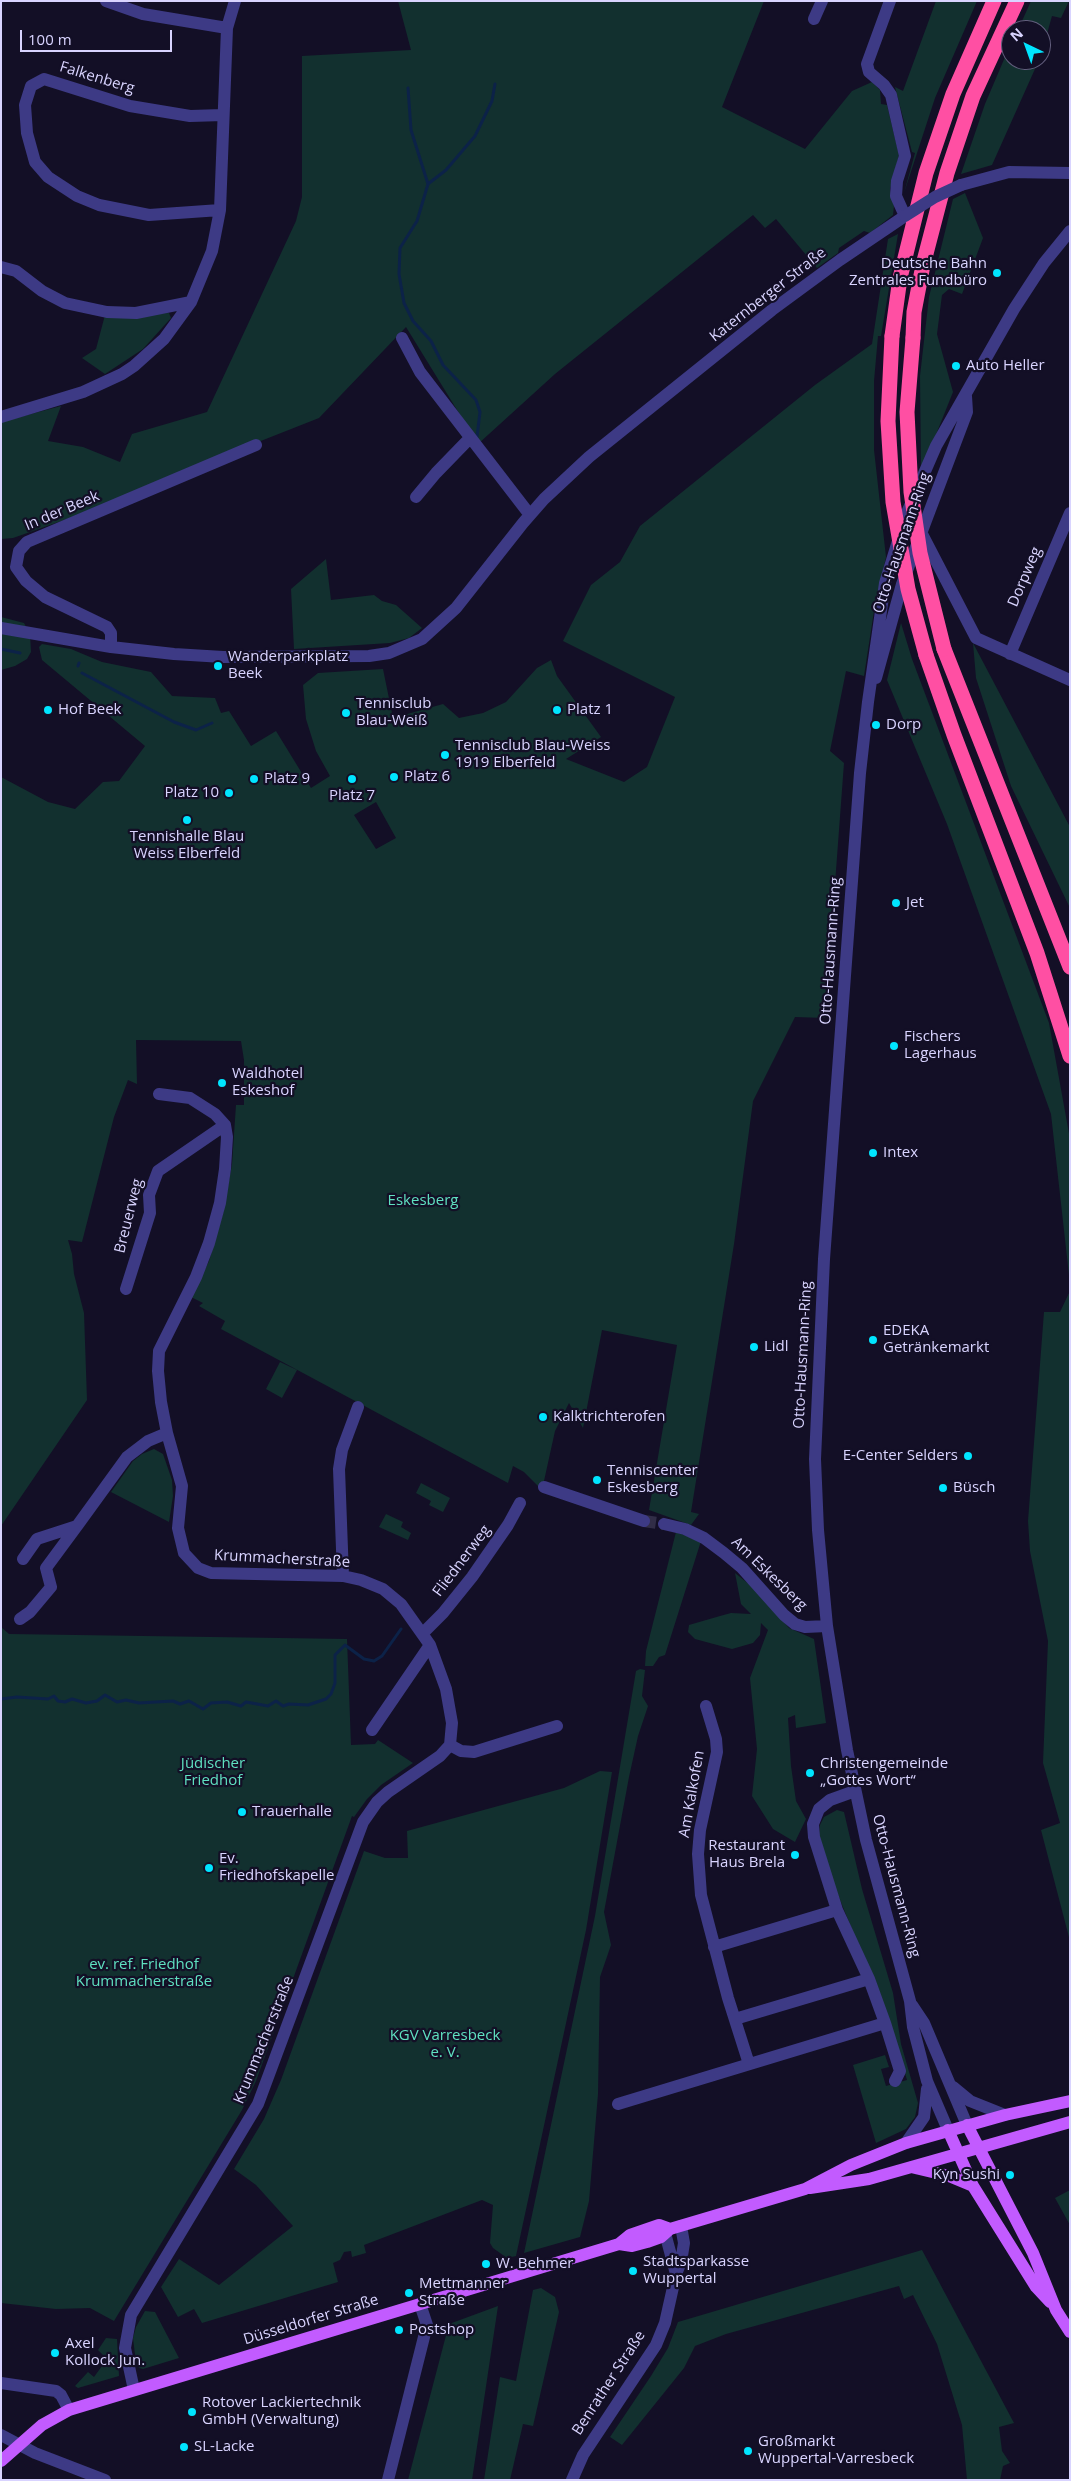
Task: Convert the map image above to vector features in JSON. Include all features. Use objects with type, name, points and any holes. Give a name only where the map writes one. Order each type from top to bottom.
[{"type":"highway","points":[[994,1],[959,80],[926,172],[900,278],[892,336],[888,421],[893,502],[908,589],[926,655],[954,735],[1037,953],[1070,1056]]},
{"type":"highway","points":[[1017,1],[974,96],[947,172],[923,265],[914,312],[907,412],[911,492],[920,553],[944,649],[1070,967]]},
{"type":"main road","name":"Düsseldorfer Straße","points":[[806,2189],[851,2164],[906,2143],[1005,2115],[1070,2101]]},
{"type":"main road","name":"Düsseldorfer Straße","points":[[1,2461],[42,2425],[69,2410],[619,2244],[630,2235],[659,2225],[672,2229],[806,2189],[869,2179],[1070,2122]]},
{"type":"main road","points":[[967,2125],[1034,2253],[1056,2310]]},
{"type":"main road","points":[[948,2130],[973,2186],[1036,2286],[1056,2310],[1070,2332]]},
{"type":"main road","points":[[911,2167],[949,2176],[973,2186]]},
{"type":"street","points":[[106,1],[144,14],[226,28]]},
{"type":"street","points":[[3,413],[84,392],[122,374],[134,366],[164,339],[191,302],[212,251],[220,210],[226,28],[235,1]]},
{"type":"street","points":[[814,19],[822,1]]},
{"type":"street","points":[[890,1],[867,64],[869,72],[884,85],[891,95],[904,149],[904,160],[896,187],[899,202],[906,216]]},
{"type":"street","name":"Falkenberg","points":[[220,210],[149,214],[99,205],[77,196],[48,177],[35,162],[27,133],[25,105],[32,86],[44,79],[130,106],[190,116],[223,115]]},
{"type":"street","name":"Katernberger Straße","points":[[111,647],[174,654],[223,656],[370,656],[407,647],[430,633],[456,608],[530,515],[589,458],[695,371],[812,280],[892,224],[935,197],[961,185],[1009,172],[1067,174]]},
{"type":"street","name":"Otto-Hausmann-Ring","points":[[948,2130],[927,2081],[913,2027],[910,2001],[866,1840],[855,1791],[827,1626],[818,1538],[815,1459],[819,1352],[843,1004],[868,702],[881,598],[901,531],[928,463],[1014,309],[1052,252],[1070,231]]},
{"type":"street","points":[[1,267],[16,271],[42,291],[65,302],[108,312],[136,313],[191,302]]},
{"type":"street","points":[[402,338],[420,372],[469,439],[530,515]]},
{"type":"street","name":"Otto-Hausmann-Ring","points":[[868,702],[882,661],[902,584],[967,412],[966,396]]},
{"type":"street","points":[[416,497],[469,439]]},
{"type":"street","name":"In der Beek","points":[[111,647],[111,633],[107,627],[45,597],[26,581],[16,567],[19,551],[27,542],[256,445]]},
{"type":"street","name":"Dorpweg","points":[[1010,654],[1070,513]]},
{"type":"street","points":[[921,532],[974,635],[980,641],[1070,680]]},
{"type":"street","points":[[1,628],[111,647]]},
{"type":"street","points":[[158,1094],[190,1098],[215,1114],[225,1125]]},
{"type":"street","name":"Breuerweg","points":[[126,1288],[150,1213],[149,1195],[158,1171],[225,1125]]},
{"type":"street","name":"Krummacherstraße","points":[[134,2390],[125,2348],[126,2330],[131,2315],[258,2104],[363,1822],[383,1796],[440,1756],[450,1745],[452,1723],[450,1704],[430,1645],[401,1604],[390,1594],[361,1580],[343,1576],[224,1575],[198,1568],[188,1559],[179,1541],[178,1528],[182,1486],[167,1433],[158,1371],[159,1351],[196,1277],[209,1243],[220,1203],[225,1169],[227,1137],[225,1125]]},
{"type":"street","points":[[343,1576],[339,1469],[342,1450],[358,1407]]},
{"type":"street","points":[[20,1619],[30,1612],[50,1587],[46,1568],[127,1457],[148,1441],[167,1433]]},
{"type":"street","points":[[544,1487],[644,1521]]},
{"type":"street","name":"Fliednerweg","points":[[423,1633],[472,1577],[508,1525],[520,1503]]},
{"type":"street","name":"Am Eskesberg","points":[[664,1524],[685,1529],[704,1538],[724,1553],[742,1568],[784,1615],[795,1624],[827,1626]]},
{"type":"street","points":[[23,1559],[37,1539],[76,1526]]},
{"type":"street","points":[[372,1730],[430,1645]]},
{"type":"street","name":"Am Kalkofen","points":[[706,1706],[716,1738],[717,1752],[700,1830],[698,1854],[701,1895],[714,1947],[749,2064]]},
{"type":"street","points":[[450,1745],[460,1751],[474,1752],[557,1726]]},
{"type":"street","points":[[855,1791],[825,1804],[815,1816],[813,1824],[814,1837],[837,1910],[869,1979],[885,2023],[900,2071],[895,2081]]},
{"type":"street","points":[[714,1947],[837,1910]]},
{"type":"street","points":[[735,2019],[869,1979]]},
{"type":"street","name":"Otto-Hausmann-Ring","points":[[910,2001],[924,2023],[967,2125]]},
{"type":"street","points":[[618,2104],[885,2023]]},
{"type":"street","points":[[946,2078],[963,2097],[1005,2115]]},
{"type":"street","points":[[906,2143],[924,2117],[927,2105],[927,2081]]},
{"type":"street","name":"Benrather Straße","points":[[672,2229],[676,2274]]},
{"type":"street","name":"Benrather Straße","points":[[572,2480],[583,2455],[656,2345],[665,2323],[684,2243],[672,2229]]},
{"type":"street","points":[[388,2480],[427,2325],[420,2304]]},
{"type":"street","points":[[1,2383],[56,2391],[61,2395],[69,2410]]},
{"type":"street","points":[[1,2435],[35,2453],[105,2480]]},
{"type":"green space","points":[[398,1],[764,1],[722,107],[805,149],[852,91],[872,82],[880,90],[881,104],[887,105],[899,155],[890,189],[894,206],[893,215],[870,233],[864,231],[839,248],[838,253],[817,268],[776,219],[765,228],[753,215],[555,374],[478,444],[406,327],[319,418],[205,463],[127,498],[13,538],[1,539],[1,422],[61,406],[48,441],[83,447],[120,462],[132,434],[207,412],[296,221],[302,197],[302,56],[411,50]]},
{"type":"green space","points":[[936,1],[977,1],[935,98],[904,193],[915,153],[912,152],[895,87],[903,91]]},
{"type":"green space","points":[[1031,1],[1069,1],[1061,18],[1052,16],[1051,20],[1022,20]]},
{"type":"green space","points":[[1001,66],[1001,70],[1035,70],[992,165],[961,174],[985,104]]},
{"type":"green space","points":[[965,193],[983,238],[962,294],[949,289],[942,295],[937,334],[953,392],[921,472],[920,376],[929,297],[953,199]]},
{"type":"green space","name":"Eskesberg","points":[[898,234],[881,336],[878,336],[874,381],[874,450],[886,557],[874,611],[864,676],[846,671],[830,751],[844,763],[825,1018],[795,1017],[753,1101],[734,1244],[691,1512],[699,1514],[691,1525],[649,1510],[677,1345],[602,1330],[583,1428],[569,1403],[555,1431],[542,1490],[524,1472],[513,1466],[508,1483],[221,1329],[225,1321],[199,1306],[203,1303],[191,1297],[209,1261],[223,1213],[232,1164],[236,1105],[244,1105],[244,1060],[241,1041],[136,1040],[137,1084],[128,1080],[114,1117],[82,1242],[68,1240],[84,1313],[87,1400],[1,1526],[1,777],[48,802],[75,809],[103,782],[119,781],[145,746],[42,660],[39,647],[42,644],[71,649],[102,662],[151,672],[172,696],[215,698],[221,713],[229,711],[251,746],[276,731],[311,788],[330,776],[316,751],[306,719],[303,685],[318,673],[383,669],[393,718],[443,704],[459,718],[483,713],[506,702],[537,668],[551,660],[557,676],[601,737],[566,759],[624,782],[647,767],[675,697],[563,641],[591,585],[620,562],[640,526],[815,385],[872,344],[888,239]],"holes":[[[376,802],[396,838],[376,849],[354,815]]]},
{"type":"green space","points":[[169,313],[171,318],[143,349],[105,374],[82,358],[96,349],[105,315]]},
{"type":"green space","points":[[326,559],[331,600],[374,595],[382,601],[396,605],[422,628],[409,638],[390,643],[294,649],[291,589]]},
{"type":"green space","points":[[1,617],[24,623],[30,634],[31,652],[27,659],[15,666],[1,670]]},
{"type":"green space","points":[[901,623],[912,659],[1049,1023],[1070,1139],[1070,1284],[1051,1114],[947,824],[887,680]]},
{"type":"green space","points":[[973,643],[1070,827],[1070,908],[1011,786],[976,678]]},
{"type":"green space","points":[[1070,1291],[1070,1941],[1041,1830],[1060,1823],[1043,1763],[1048,1641],[1030,1551],[1028,1521],[1044,1312],[1060,1312]]},
{"type":"green space","points":[[280,1362],[297,1370],[282,1398],[266,1389]]},
{"type":"green space","points":[[154,1449],[163,1454],[172,1480],[173,1496],[169,1522],[111,1492],[133,1461],[142,1454]]},
{"type":"green space","points":[[421,1483],[450,1498],[443,1512],[429,1505],[431,1501],[416,1493]]},
{"type":"green space","points":[[386,1514],[403,1522],[401,1527],[411,1533],[408,1540],[379,1527]]},
{"type":"green space","points":[[676,1532],[701,1541],[665,1655],[659,1657],[653,1666],[645,1666],[646,1651]]},
{"type":"green space","points":[[735,1573],[754,1588],[789,1628],[814,1639],[826,1723],[796,1728],[795,1715],[788,1718],[791,1766],[796,1801],[806,1819],[795,1842],[773,1829],[752,1796],[757,1749],[750,1678],[768,1630],[761,1623],[760,1635],[753,1643],[732,1649],[695,1639],[688,1632],[689,1625],[720,1616],[731,1613],[751,1614],[741,1604]]},
{"type":"green space","name":"ev. ref. Friedhof Krummacherstraße","points":[[1,1627],[9,1634],[347,1639],[351,1745],[375,1744],[378,1740],[413,1763],[381,1785],[367,1799],[354,1817],[352,1816],[256,2081],[242,2110],[114,2321],[90,2308],[56,2309],[1,2303]]},
{"type":"green space","points":[[640,1669],[645,1670],[642,1696],[648,1706],[638,1736],[629,1777],[604,1912],[611,1945],[600,1977],[598,2094],[589,2201],[580,2237],[524,2253],[595,1916],[636,1671]]},
{"type":"green space","name":"KGV Varresbeck e. V.","points":[[600,1771],[612,1772],[586,1930],[516,2256],[507,2258],[493,2248],[490,2243],[493,2205],[482,2200],[364,2245],[366,2253],[352,2257],[351,2251],[344,2252],[340,2260],[333,2263],[338,2282],[202,2323],[194,2309],[178,2317],[161,2287],[179,2259],[219,2285],[293,2226],[256,2185],[234,2169],[264,2119],[281,2080],[364,1851],[385,1858],[408,1858],[407,1831],[564,1788]]},
{"type":"green space","points":[[837,1810],[844,1812],[862,1889],[893,1993],[901,2044],[918,2103],[915,2117],[906,2129],[876,2143],[853,2065],[885,2055],[889,2067],[881,2069],[886,2086],[907,2080],[891,2025],[836,1890],[819,1836],[820,1825],[824,1817]]},
{"type":"green space","points":[[1070,2190],[1070,2225],[1055,2198]]},
{"type":"green space","points":[[922,2250],[1014,2423],[999,2427],[1002,2451],[1010,2463],[1003,2466],[1000,2480],[967,2480],[962,2425],[937,2344],[913,2295],[904,2299],[899,2286],[726,2334],[695,2346],[684,2368],[622,2445],[610,2437],[668,2348],[678,2322]]},
{"type":"green space","points":[[541,2288],[555,2297],[559,2312],[533,2426],[523,2424],[510,2480],[484,2480],[500,2377],[516,2381],[533,2290]]},
{"type":"green space","points":[[498,2306],[472,2480],[408,2480],[449,2324]]},
{"type":"green space","points":[[145,2311],[155,2312],[179,2358],[143,2369],[139,2368],[136,2363],[133,2338],[136,2327]]},
{"type":"green space","points":[[106,2338],[117,2339],[119,2376],[78,2388],[75,2386],[88,2372],[94,2377],[107,2359],[98,2350]]},
{"type":"waterway","points":[[477,437],[480,412],[476,400],[443,365],[431,341],[413,321],[404,303],[399,274],[400,248],[417,221],[428,184],[446,170],[475,136],[492,101],[495,84]]},
{"type":"waterway","points":[[408,88],[411,130],[428,184]]},
{"type":"waterway","points":[[1,649],[20,653]]},
{"type":"waterway","points":[[82,673],[174,722],[196,730],[212,723]]},
{"type":"waterway","points":[[1,1699],[17,1697],[48,1699],[54,1696],[58,1701],[65,1702],[72,1699],[86,1703],[97,1701],[105,1695],[117,1702],[126,1700],[139,1703],[173,1701],[180,1704],[189,1701],[203,1709],[211,1703],[227,1702],[241,1706],[246,1702],[268,1706],[276,1701],[283,1706],[289,1704],[308,1705],[326,1699],[331,1694],[335,1683],[335,1655],[345,1645],[364,1659],[374,1661],[382,1656],[401,1629]]},
{"type":"tunnel","points":[[644,1521],[664,1524]]},
{"type":"place","name":"Deutsche Bahn Zentrales Fundbüro","points":[[997,273]]},
{"type":"place","name":"Auto Heller","points":[[956,366]]},
{"type":"place","name":"Wanderparkplatz Beek","points":[[218,666]]},
{"type":"place","name":"Hof Beek","points":[[48,710]]},
{"type":"place","name":"Platz 1","points":[[557,710]]},
{"type":"place","name":"Tennisclub Blau-Weiß","points":[[346,713]]},
{"type":"place","name":"Dorp","points":[[876,725]]},
{"type":"place","name":"Tennisclub Blau-Weiss 1919 Elberfeld","points":[[445,755]]},
{"type":"place","name":"Platz 6","points":[[394,777]]},
{"type":"place","name":"Platz 9","points":[[254,779]]},
{"type":"place","name":"Platz 7","points":[[352,779]]},
{"type":"place","name":"Platz 10","points":[[229,793]]},
{"type":"place","name":"Tennishalle Blau Weiss Elberfeld","points":[[187,820]]},
{"type":"place","name":"Jet","points":[[896,903]]},
{"type":"place","name":"Fischers Lagerhaus","points":[[894,1046]]},
{"type":"place","name":"Waldhotel Eskeshof","points":[[222,1083]]},
{"type":"place","name":"Intex","points":[[873,1153]]},
{"type":"place","name":"EDEKA Getränkemarkt","points":[[873,1340]]},
{"type":"place","name":"Lidl","points":[[754,1347]]},
{"type":"place","name":"Kalktrichterofen","points":[[543,1417]]},
{"type":"place","name":"E-Center Selders","points":[[968,1456]]},
{"type":"place","name":"Tenniscenter Eskesberg","points":[[597,1480]]},
{"type":"place","name":"Büsch","points":[[943,1488]]},
{"type":"place","name":"Christengemeinde „Gottes Wort“","points":[[810,1773]]},
{"type":"place","name":"Trauerhalle","points":[[242,1812]]},
{"type":"place","name":"Restaurant Haus Brela","points":[[795,1855]]},
{"type":"place","name":"Ev. Friedhofskapelle","points":[[209,1868]]},
{"type":"place","name":"Kyn Sushi","points":[[1010,2175]]},
{"type":"place","name":"W. Behmer","points":[[486,2264]]},
{"type":"place","name":"Stadtsparkasse Wuppertal","points":[[633,2271]]},
{"type":"place","name":"Mettmanner Straße","points":[[409,2293]]},
{"type":"place","name":"Postshop","points":[[399,2330]]},
{"type":"place","name":"Axel Kollock Jun.","points":[[55,2353]]},
{"type":"place","name":"Rotover Lackiertechnik GmbH (Verwaltung)","points":[[192,2412]]},
{"type":"place","name":"SL-Lacke","points":[[184,2447]]},
{"type":"place","name":"Großmarkt Wuppertal-Varresbeck","points":[[748,2451]]},
{"type":"park label","name":"Jüdischer Friedhof","points":[[213,1772]]}]
